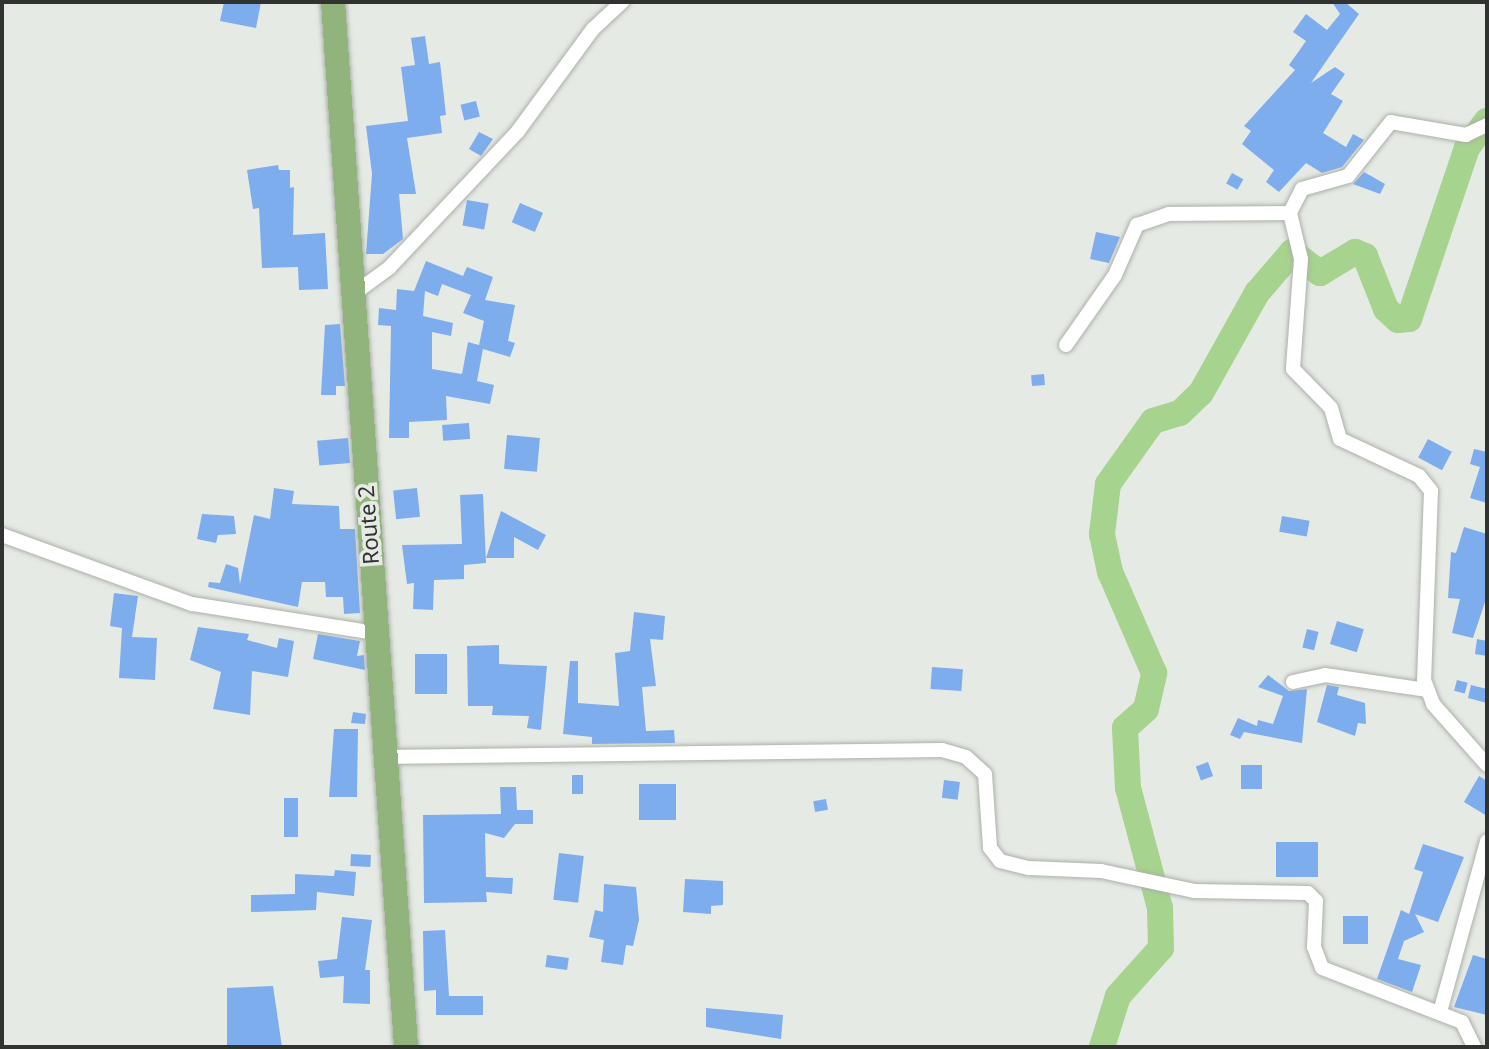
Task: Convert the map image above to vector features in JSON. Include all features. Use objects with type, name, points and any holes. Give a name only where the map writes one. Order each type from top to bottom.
[{"type":"highway","name":"Route 2","points":[[333,2],[381,757],[406,1047]]},
{"type":"street","points":[[352,295],[389,268],[518,131],[593,29],[622,2]]},
{"type":"street","points":[[1487,125],[1466,135],[1391,122],[1348,176],[1302,189],[1290,213],[1301,259],[1293,369],[1331,408],[1340,439],[1419,476],[1431,491],[1426,690],[1450,725],[1487,765]]},
{"type":"street","points":[[1066,345],[1115,275],[1137,225],[1169,214],[1290,213]]},
{"type":"street","points":[[2,535],[192,604],[375,633]]},
{"type":"street","points":[[1293,682],[1325,675],[1426,690]]},
{"type":"street","points":[[381,757],[942,750],[966,757],[985,774],[990,848],[1000,861],[1029,868],[1101,871],[1170,888],[1314,896],[1314,947],[1322,968],[1440,1012],[1468,1027],[1474,1047]]},
{"type":"street","points":[[1440,1012],[1487,841]]},
{"type":"building","points":[[224,2],[261,2],[256,28],[220,21]]},
{"type":"building","points":[[1332,2],[1345,2],[1359,14],[1311,83],[1335,67],[1345,74],[1331,94],[1343,101],[1323,133],[1346,147],[1353,134],[1364,140],[1342,167],[1322,173],[1306,163],[1279,192],[1266,182],[1274,170],[1242,144],[1251,131],[1244,126],[1295,70],[1289,65],[1306,41],[1293,32],[1306,14],[1327,30],[1340,14]]},
{"type":"building","points":[[425,36],[429,64],[440,62],[446,115],[440,116],[442,133],[407,138],[416,194],[399,194],[403,239],[383,254],[366,254],[372,174],[366,126],[408,121],[401,67],[415,65],[411,38]]},
{"type":"building","points":[[476,101],[480,117],[464,120],[460,105]]},
{"type":"building","points":[[479,132],[493,139],[481,156],[469,149]]},
{"type":"building","points":[[278,165],[279,170],[290,170],[290,188],[294,187],[293,235],[325,233],[328,289],[299,290],[298,267],[262,268],[259,208],[253,209],[247,170]]},
{"type":"building","points":[[1364,172],[1385,184],[1380,194],[1353,184]]},
{"type":"building","points":[[1232,173],[1243,179],[1238,190],[1226,183]]},
{"type":"building","points":[[467,200],[489,204],[484,229],[462,226]]},
{"type":"building","points":[[520,203],[543,213],[535,232],[512,222]]},
{"type":"building","points":[[1096,232],[1120,237],[1109,263],[1090,259]]},
{"type":"building","points":[[426,261],[463,276],[467,267],[493,277],[485,300],[515,305],[508,341],[515,343],[510,357],[483,349],[477,381],[494,385],[490,404],[446,396],[447,420],[409,422],[409,438],[389,438],[391,326],[378,325],[379,308],[396,310],[397,289],[414,291]],"holes":[[[442,284],[471,295],[463,313],[484,321],[479,345],[468,342],[462,374],[432,369],[432,332],[451,336],[453,323],[423,316],[425,291],[438,296]]]},
{"type":"building","points":[[340,324],[345,386],[336,386],[336,395],[321,395],[325,325]]},
{"type":"building","points":[[1044,374],[1045,385],[1032,386],[1031,375]]},
{"type":"building","points":[[469,423],[470,439],[443,441],[442,425]]},
{"type":"building","points":[[507,435],[540,438],[537,472],[504,469]]},
{"type":"building","points":[[348,438],[350,463],[319,466],[317,441]]},
{"type":"building","points":[[1428,439],[1452,452],[1442,470],[1418,458]]},
{"type":"building","points":[[1474,449],[1487,452],[1487,503],[1470,498],[1480,467],[1470,464]]},
{"type":"building","points":[[274,488],[294,491],[292,504],[339,506],[340,529],[355,529],[360,613],[344,614],[343,597],[326,597],[325,582],[302,582],[298,607],[208,587],[209,582],[220,583],[226,564],[238,568],[240,584],[254,515],[270,519]]},
{"type":"building","points":[[417,488],[420,517],[396,519],[393,491]]},
{"type":"building","points":[[483,494],[486,563],[464,565],[464,579],[434,580],[433,610],[413,609],[414,583],[407,584],[402,545],[462,544],[460,495]]},
{"type":"building","points":[[501,511],[546,535],[538,550],[514,537],[514,558],[486,558]]},
{"type":"building","points":[[202,514],[234,516],[236,534],[218,535],[216,543],[197,539]]},
{"type":"building","points":[[1282,516],[1310,521],[1307,537],[1279,532]]},
{"type":"building","points":[[1464,527],[1487,534],[1487,596],[1473,638],[1452,633],[1460,599],[1448,598],[1451,552],[1456,553]]},
{"type":"building","points":[[114,593],[138,596],[132,637],[157,638],[155,680],[119,678],[122,628],[110,626]]},
{"type":"building","points":[[634,612],[665,616],[663,640],[650,639],[656,686],[642,687],[646,731],[674,730],[675,743],[592,744],[592,737],[563,734],[570,661],[578,661],[578,703],[619,706],[615,653],[630,651]]},
{"type":"building","points":[[1337,621],[1364,629],[1357,652],[1330,644]]},
{"type":"building","points":[[198,627],[249,634],[247,640],[277,648],[279,638],[294,641],[288,677],[252,671],[250,715],[213,709],[221,672],[190,660]]},
{"type":"building","points":[[1307,629],[1319,632],[1314,650],[1302,647]]},
{"type":"building","points":[[318,634],[360,641],[357,656],[364,655],[365,670],[313,659]]},
{"type":"building","points":[[1477,639],[1487,641],[1487,656],[1475,654]]},
{"type":"building","points":[[499,645],[499,664],[547,666],[541,730],[527,728],[529,716],[492,715],[493,706],[468,706],[467,646]]},
{"type":"building","points":[[415,654],[447,654],[447,694],[415,694]]},
{"type":"building","points":[[932,667],[963,669],[961,691],[930,689]]},
{"type":"building","points":[[1268,675],[1289,691],[1307,689],[1302,743],[1244,732],[1240,739],[1230,735],[1238,718],[1257,726],[1258,720],[1273,724],[1283,696],[1258,687]]},
{"type":"building","points":[[1457,680],[1468,683],[1465,693],[1454,691]]},
{"type":"building","points":[[1327,685],[1339,687],[1337,695],[1365,703],[1366,724],[1358,723],[1355,736],[1317,722]]},
{"type":"building","points":[[1471,685],[1487,689],[1487,703],[1468,698]]},
{"type":"building","points":[[353,712],[366,714],[365,724],[351,723]]},
{"type":"building","points":[[334,729],[358,729],[357,797],[329,797]]},
{"type":"building","points":[[1208,762],[1213,776],[1201,781],[1196,766]]},
{"type":"building","points":[[1241,765],[1262,765],[1262,789],[1241,789]]},
{"type":"building","points":[[572,775],[583,775],[583,794],[572,794]]},
{"type":"building","points":[[1479,776],[1487,781],[1487,816],[1464,802]]},
{"type":"building","points":[[944,780],[960,782],[958,800],[942,798]]},
{"type":"building","points":[[639,784],[676,784],[676,820],[639,820]]},
{"type":"building","points":[[500,787],[516,787],[517,810],[533,810],[533,824],[515,824],[504,838],[485,833],[486,877],[513,878],[512,894],[486,892],[487,902],[424,903],[423,815],[501,814]]},
{"type":"building","points":[[284,798],[298,798],[298,837],[284,837]]},
{"type":"building","points":[[826,799],[828,810],[815,812],[813,801]]},
{"type":"building","points":[[1276,842],[1318,842],[1318,877],[1276,877]]},
{"type":"building","points":[[1423,844],[1464,857],[1438,922],[1415,914],[1424,932],[1404,941],[1398,959],[1421,965],[1412,992],[1377,979],[1401,910],[1409,914],[1423,872],[1414,869]]},
{"type":"building","points":[[559,853],[584,856],[578,903],[553,900]]},
{"type":"building","points":[[351,854],[371,855],[370,867],[350,866]]},
{"type":"building","points":[[335,870],[356,872],[354,896],[317,892],[316,910],[251,912],[251,895],[295,894],[295,874],[334,876]]},
{"type":"building","points":[[685,879],[723,881],[723,905],[711,906],[711,914],[683,912]]},
{"type":"building","points":[[604,884],[636,887],[639,920],[633,946],[626,945],[623,965],[601,962],[604,940],[589,937],[595,910],[603,912]]},
{"type":"building","points":[[1343,916],[1368,916],[1368,944],[1343,944]]},
{"type":"building","points":[[342,917],[372,920],[365,970],[370,970],[370,1004],[343,1003],[344,976],[320,978],[318,961],[337,959]]},
{"type":"building","points":[[445,930],[449,996],[483,996],[483,1015],[436,1015],[436,990],[424,991],[423,931]]},
{"type":"building","points":[[547,955],[569,958],[567,970],[545,967]]},
{"type":"building","points":[[1473,955],[1487,959],[1487,1015],[1454,1007]]},
{"type":"building","points":[[273,986],[282,1047],[227,1047],[227,988]]},
{"type":"building","points":[[706,1008],[783,1015],[781,1039],[706,1027]]},
{"type":"waterway","points":[[1102,1047],[1118,996],[1161,948],[1160,908],[1128,788],[1125,728],[1146,709],[1154,673],[1110,572],[1102,534],[1108,484],[1153,421],[1180,413],[1201,393],[1257,293],[1292,252],[1320,273],[1355,252],[1365,256],[1386,309],[1398,320],[1409,319],[1467,148],[1487,120]]}]
